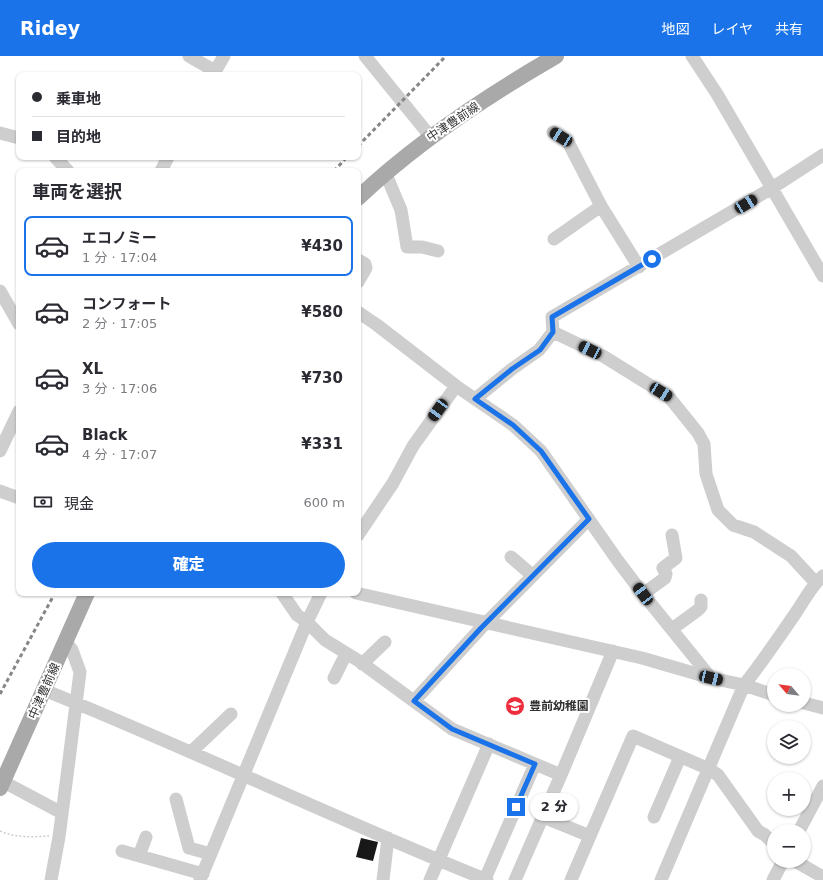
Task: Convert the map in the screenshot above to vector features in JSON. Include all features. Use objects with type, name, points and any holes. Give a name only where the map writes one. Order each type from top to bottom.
[{"type":"main road","name":"中津豊前線","points":[[361,195],[386,172],[430,136],[514,81],[556,56]]},
{"type":"main road","name":"中津豊前線","points":[[1,783],[86,596]]},
{"type":"street","points":[[189,56],[213,72]]},
{"type":"street","points":[[215,72],[224,56]]},
{"type":"street","points":[[365,56],[430,136]]},
{"type":"street","points":[[692,56],[717,94],[823,276]]},
{"type":"street","points":[[553,132],[568,142],[601,206],[639,267]]},
{"type":"street","points":[[0,133],[16,137]]},
{"type":"street","points":[[475,399],[512,369],[540,350],[553,332],[552,317],[772,188],[823,155]]},
{"type":"street","points":[[57,160],[63,168]]},
{"type":"street","points":[[386,172],[401,210],[407,247],[422,247],[438,251]]},
{"type":"street","points":[[554,239],[601,206]]},
{"type":"street","points":[[361,262],[365,264],[366,268],[361,277]]},
{"type":"street","points":[[0,291],[16,319]]},
{"type":"street","points":[[361,314],[456,386],[513,425],[541,451],[618,561],[711,678]]},
{"type":"street","points":[[553,332],[603,356],[669,397],[698,433],[704,444],[706,474],[718,510],[733,524],[754,532],[791,556],[820,580],[765,659],[744,685],[661,880]]},
{"type":"street","points":[[361,531],[393,483],[413,446],[456,386]]},
{"type":"street","points":[[0,451],[16,416]]},
{"type":"street","points":[[0,490],[16,497]]},
{"type":"street","points":[[414,701],[532,575],[589,519]]},
{"type":"street","points":[[643,594],[665,578],[666,574],[663,568],[676,558],[672,535]]},
{"type":"street","points":[[512,557],[532,575]]},
{"type":"street","points":[[361,594],[642,658],[711,678],[744,685],[767,693]]},
{"type":"street","points":[[284,596],[297,615],[307,622],[325,640],[362,664],[452,729],[562,775]]},
{"type":"street","points":[[122,851],[202,877],[307,622],[320,596]]},
{"type":"street","points":[[672,629],[698,610],[701,607],[701,600]]},
{"type":"street","points":[[51,880],[59,837],[80,672],[72,650],[66,642]]},
{"type":"street","points":[[362,664],[385,642]]},
{"type":"street","points":[[515,880],[562,775],[613,651]]},
{"type":"street","points":[[334,678],[346,654]]},
{"type":"street","points":[[44,690],[191,752],[438,860],[463,876],[486,880],[535,764]]},
{"type":"street","points":[[811,705],[823,708]]},
{"type":"street","points":[[191,752],[231,714]]},
{"type":"street","points":[[571,880],[633,736],[709,769],[718,775],[758,831],[767,837]]},
{"type":"street","points":[[430,880],[489,744]]},
{"type":"street","points":[[654,816],[680,757]]},
{"type":"street","points":[[1,783],[62,813]]},
{"type":"street","points":[[803,824],[823,786]]},
{"type":"street","points":[[176,799],[189,848],[211,854]]},
{"type":"street","points":[[543,817],[590,836]]},
{"type":"street","points":[[139,856],[146,837]]},
{"type":"street","points":[[383,880],[388,838]]},
{"type":"street","points":[[773,880],[779,868]]},
{"type":"street","points":[[807,868],[823,877]]},
{"type":"path","points":[[0,831],[6,834],[25,837],[59,837]]},
{"type":"building","points":[[361,838],[378,842],[373,861],[356,857]]},
{"type":"railway","points":[[361,143],[446,56]]},
{"type":"railway","points":[[337,168],[344,160]]},
{"type":"railway","points":[[0,694],[53,596]]},
{"type":"place","name":"豊前幼稚園","points":[[515,706]]},
{"type":"route","points":[[516,807],[535,764],[452,729],[414,701],[481,628],[589,519],[541,451],[513,425],[475,399],[512,369],[540,350],[553,332],[552,317],[652,259]]}]
